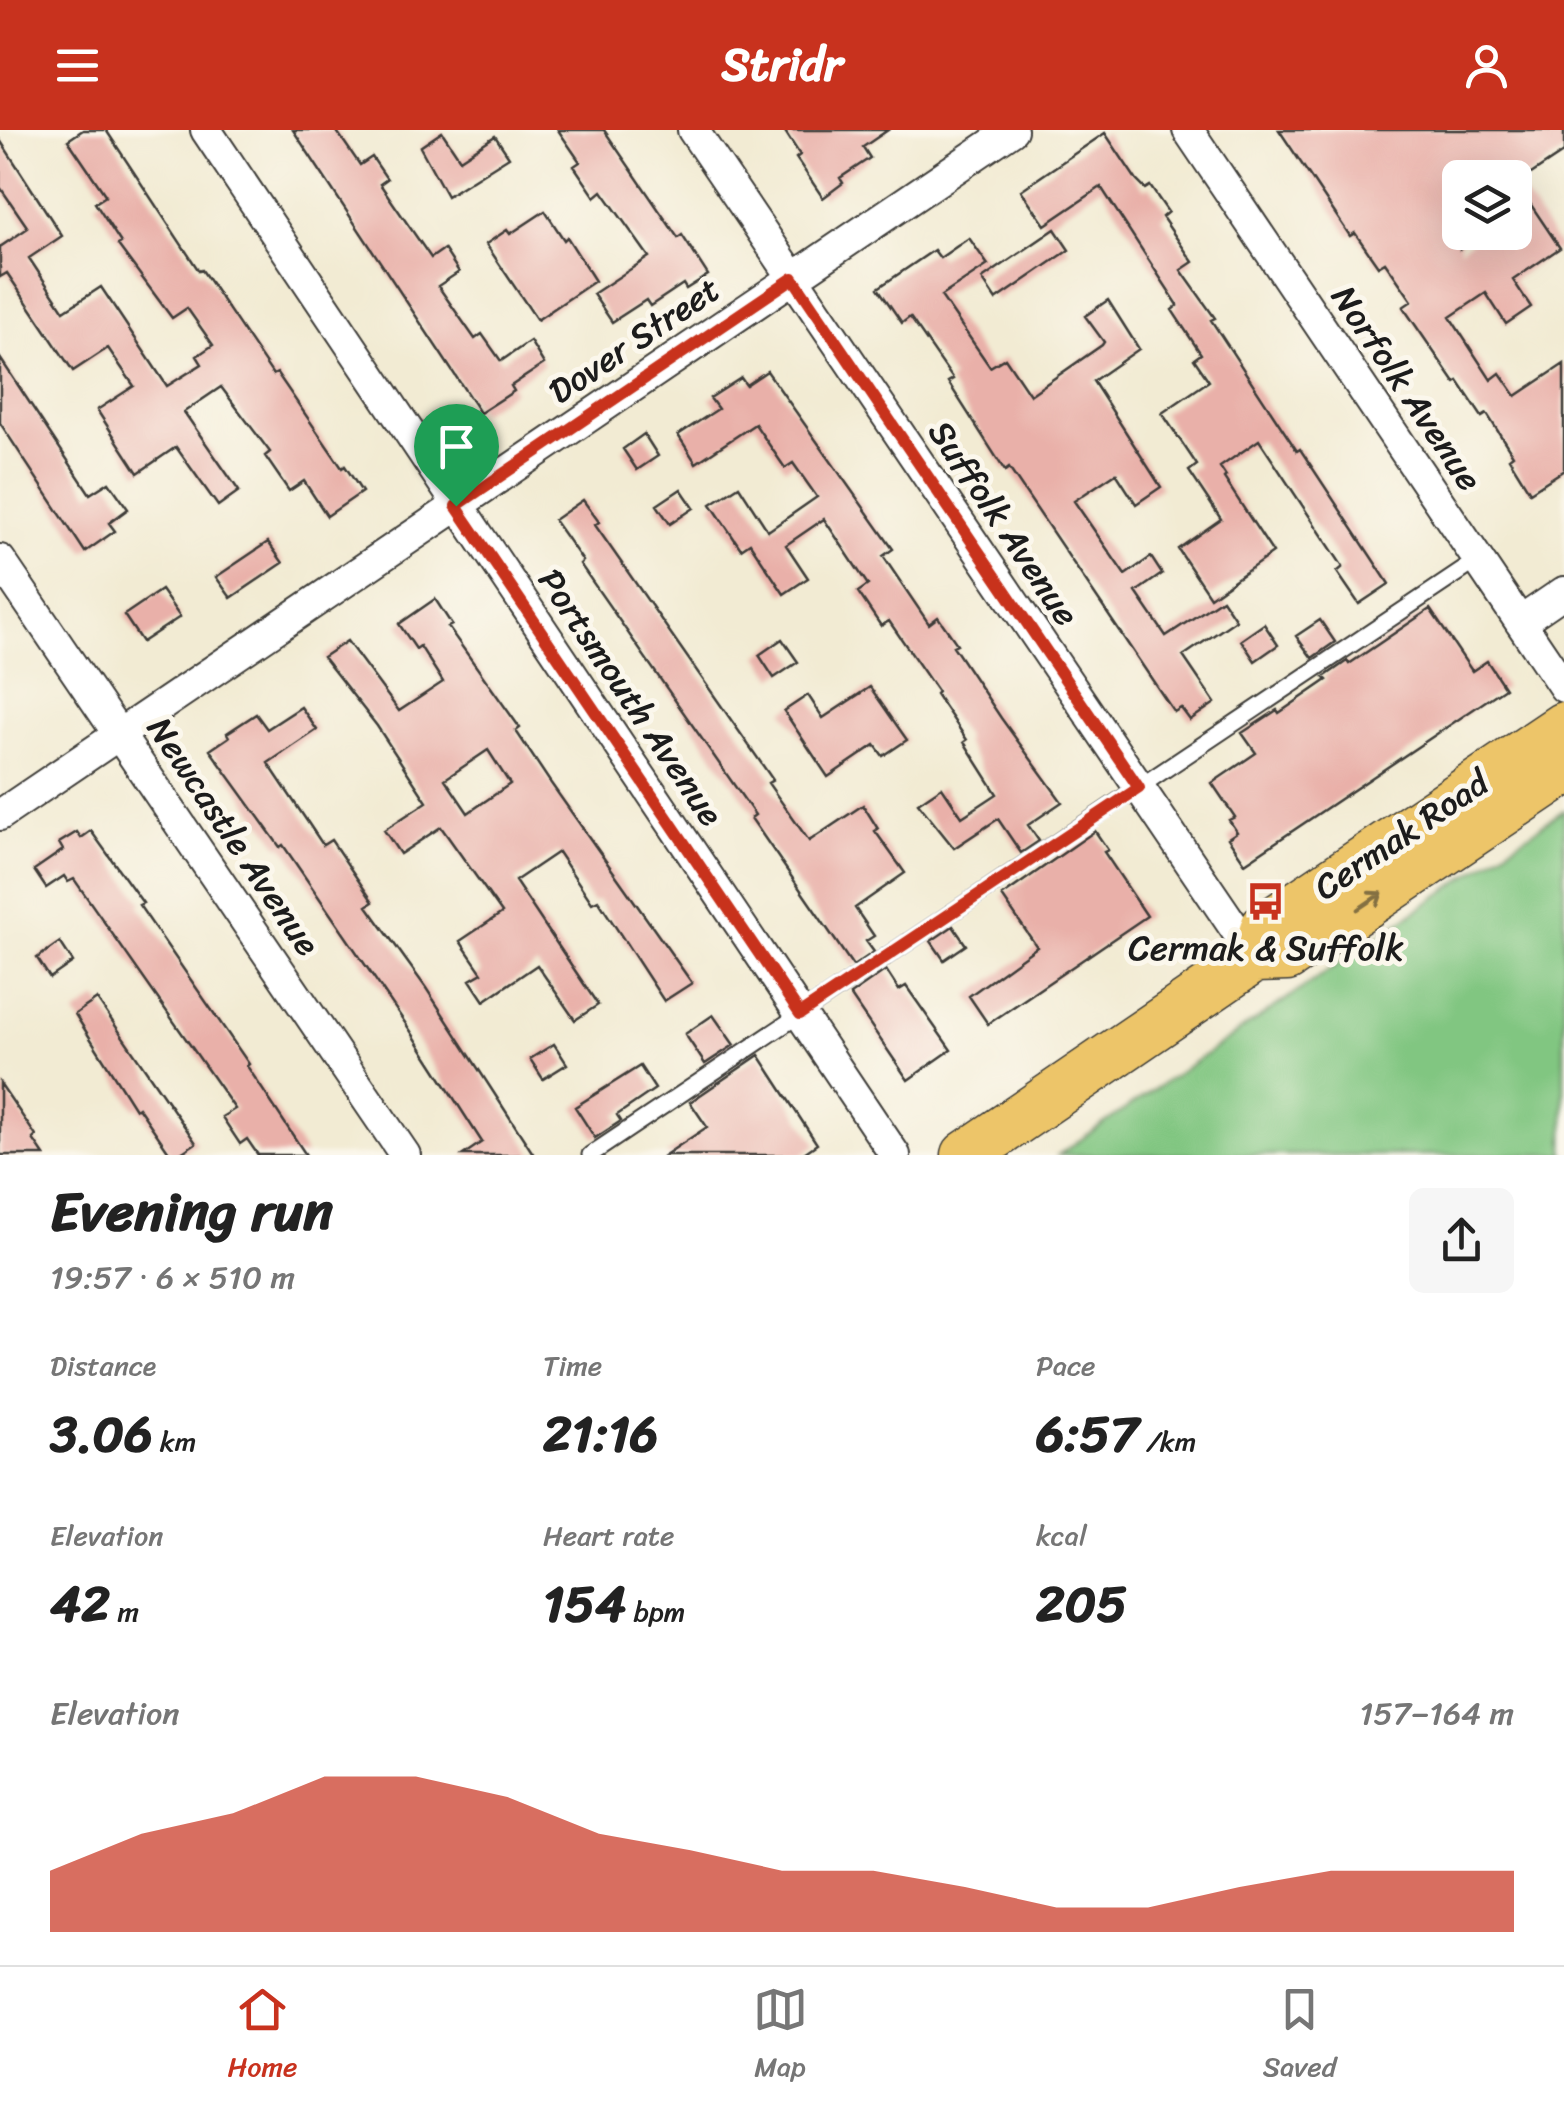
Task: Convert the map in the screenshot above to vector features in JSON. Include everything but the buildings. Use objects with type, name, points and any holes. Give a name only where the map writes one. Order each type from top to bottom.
[{"type":"main road","name":"Cermak Road","points":[[1254,958],[1265,927],[1564,726]]},
{"type":"main road","name":"Cermak Road","points":[[966,1155],[1254,958],[1287,958],[1564,771]]},
{"type":"street","name":"Portsmouth Avenue","points":[[206,130],[895,1155]]},
{"type":"street","name":"Suffolk Avenue","points":[[693,130],[1254,958]]},
{"type":"street","name":"Dover Street","points":[[0,815],[1012,130]]},
{"type":"street","name":"Norfolk Avenue","points":[[1188,130],[1564,686]]},
{"type":"street","name":"Newcastle Avenue","points":[[0,560],[405,1155]]},
{"type":"street","points":[[1520,622],[1564,592]]},
{"type":"lane","points":[[590,1155],[1478,560]]},
{"type":"green space","points":[[1564,810],[1564,1155],[1058,1155]]},
{"type":"place","name":"Cermak & Suffolk","points":[[1266,901]]},
{"type":"route","points":[[793,278],[1139,788],[800,1014],[456,506],[793,278]]}]
